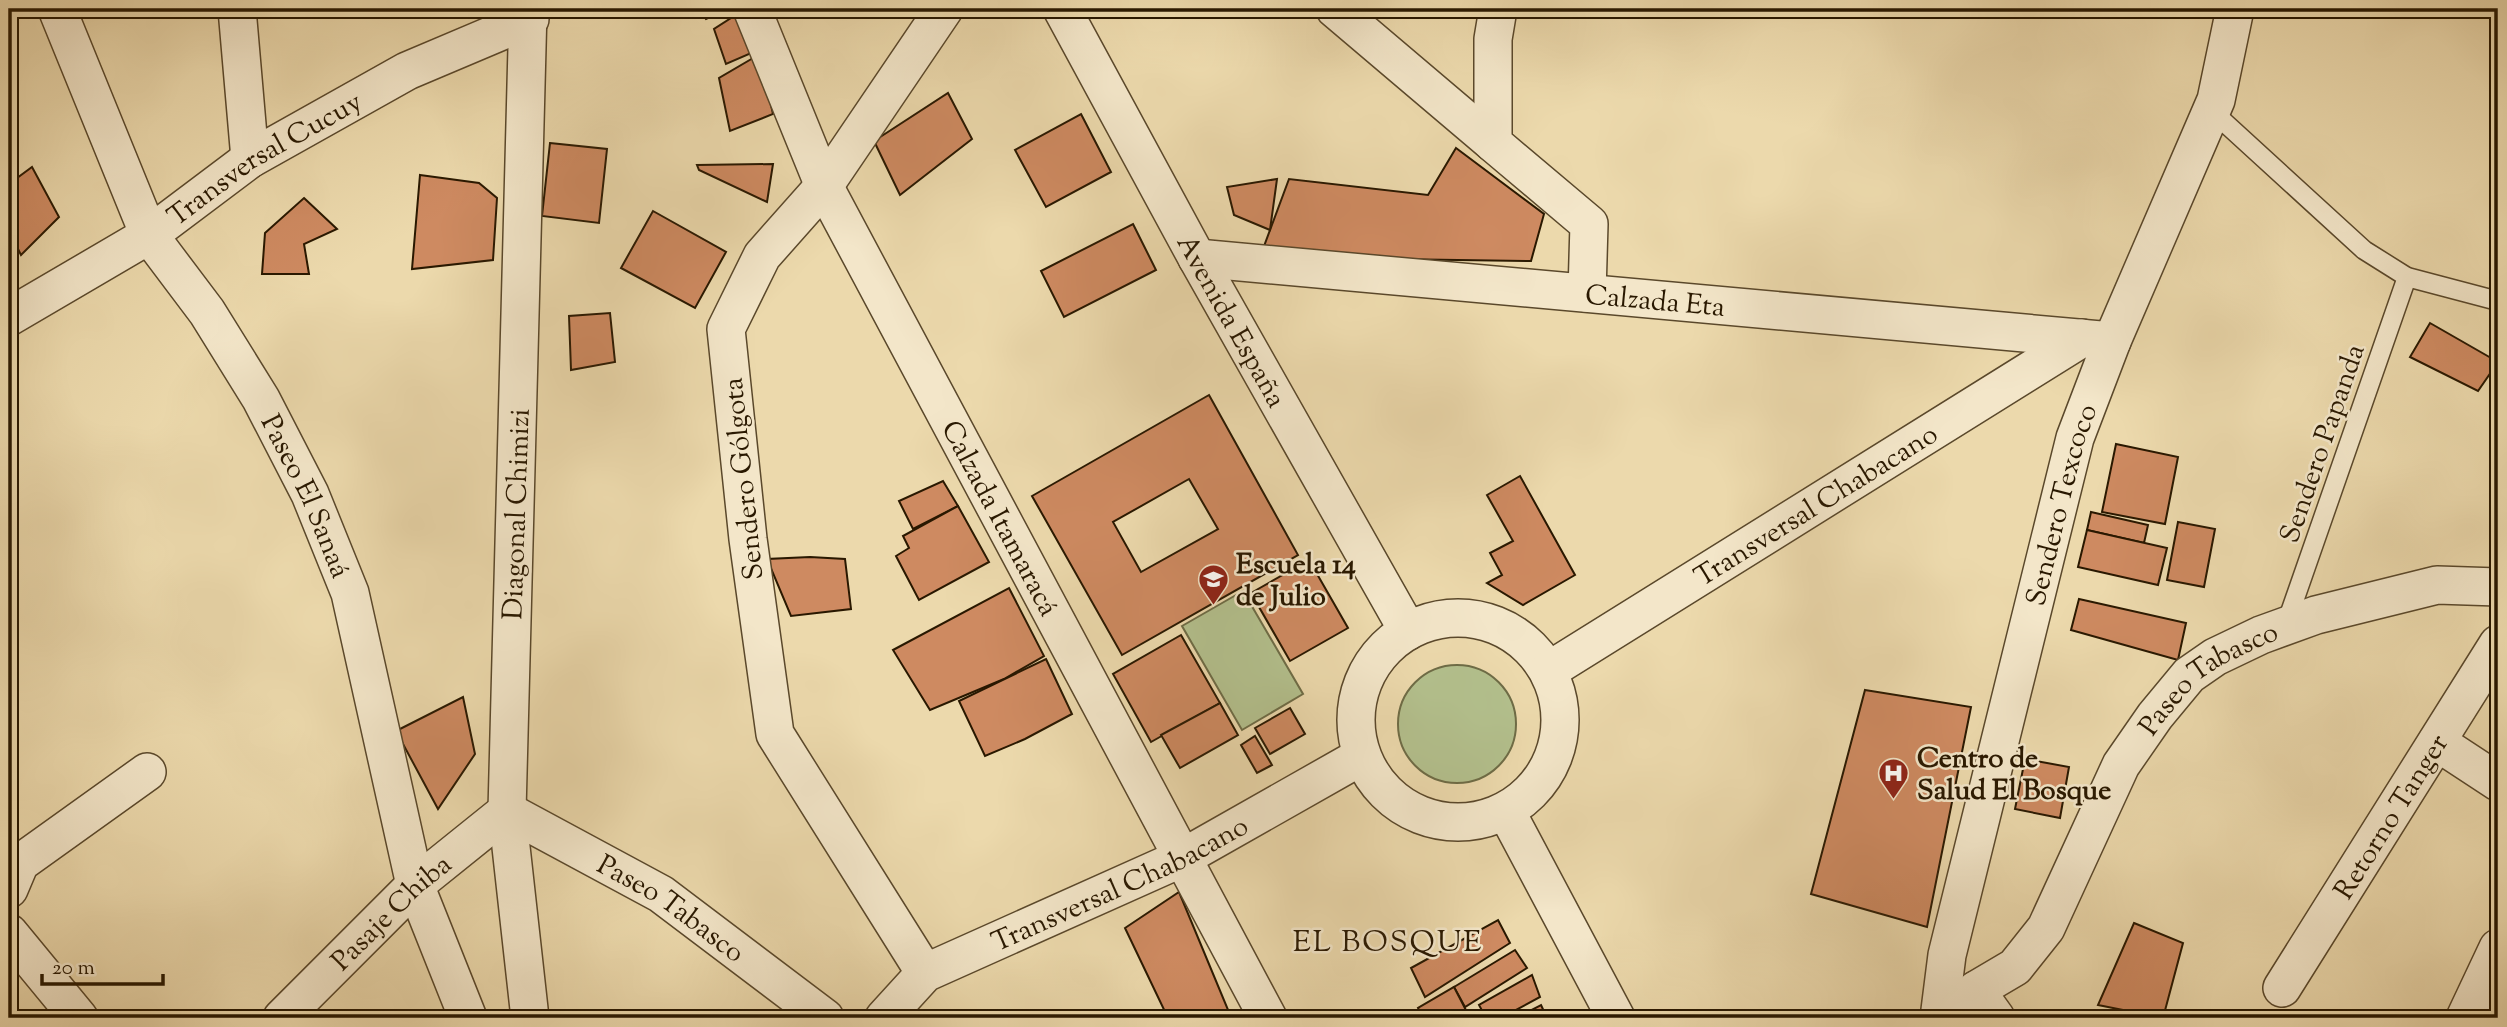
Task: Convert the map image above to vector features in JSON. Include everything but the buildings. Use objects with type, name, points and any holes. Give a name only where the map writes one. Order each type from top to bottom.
[{"type":"street","name":"Paseo El Sanaá","points":[[57,9],[149,234],[207,312],[261,399],[310,494],[350,593],[415,885],[468,1018]]},
{"type":"street","points":[[237,9],[250,159]]},
{"type":"street","name":"Calzada Itamaracá","points":[[751,9],[824,187],[1268,1018]]},
{"type":"street","name":"Sendero Gólgota","points":[[925,974],[775,734],[748,539],[726,329],[762,256],[824,187],[944,9]]},
{"type":"street","name":"Avenida España","points":[[1062,9],[1197,258],[1408,631]]},
{"type":"street","points":[[1335,9],[1589,225],[1587,293]]},
{"type":"street","points":[[1493,143],[1493,39],[1498,9]]},
{"type":"street","name":"Sendero Texcoco","points":[[1939,1018],[1947,955],[2065,475],[2087,403],[2097,339],[2212,111],[2232,11]]},
{"type":"street","name":"Transversal Cucuy","points":[[9,317],[149,234],[250,159],[407,71],[529,14]]},
{"type":"street","name":"Diagonal Chimizi","points":[[529,14],[507,811],[530,1018]]},
{"type":"street","name":"Calzada Eta","points":[[1197,258],[2097,339]]},
{"type":"street","name":"Transversal Chabacano","points":[[1548,671],[2097,339]]},
{"type":"street","name":"Paseo Tabasco","points":[[1950,1018],[1986,1004],[2046,928],[2121,765],[2155,716],[2189,675],[2215,657],[2316,615],[2437,585],[2498,587]]},
{"type":"street","points":[[1471,618],[1502,627],[1528,645],[1548,671],[1559,702],[1560,734],[1550,765],[1532,792],[1506,811],[1482,820],[1458,823],[1433,820],[1410,811],[1390,797],[1373,778],[1362,756],[1356,728],[1358,699],[1368,672],[1385,649],[1408,631],[1438,620],[1471,618]]},
{"type":"street","name":"Retorno Tanger","points":[[2282,988],[2498,644]]},
{"type":"street","points":[[2437,742],[2498,782]]},
{"type":"street","name":"Transversal Chabacano","points":[[884,1018],[925,974],[1182,858],[1362,756]]},
{"type":"street","points":[[9,889],[20,863],[147,772]]},
{"type":"street","name":"Pasaje Chiba","points":[[282,1018],[415,885],[507,811]]},
{"type":"street","name":"Paseo Tabasco","points":[[507,811],[660,894],[825,1018]]},
{"type":"street","points":[[1506,811],[1616,1018]]},
{"type":"street","points":[[9,933],[79,1018]]},
{"type":"street","points":[[2465,1018],[2498,948]]},
{"type":"lane","points":[[2212,111],[2364,250],[2407,277],[2498,301]]},
{"type":"lane","name":"Sendero Papanda","points":[[2286,627],[2407,277]]},
{"type":"green space","points":[[1243,591],[1303,694],[1242,730],[1182,626]]},
{"type":"green space","points":[[1457,665],[1468,666],[1490,675],[1506,691],[1515,713],[1515,735],[1506,757],[1490,773],[1468,782],[1457,783],[1446,782],[1424,773],[1408,757],[1399,735],[1398,724],[1399,713],[1408,691],[1424,675],[1446,666]]},
{"type":"place","name":"Escuela 14 de Julio","points":[[1213,606]]},
{"type":"place","name":"Centro de Salud El Bosque","points":[[1894,800]]},
{"type":"district","name":"EL BOSQUE","points":[[1388,941]]}]
